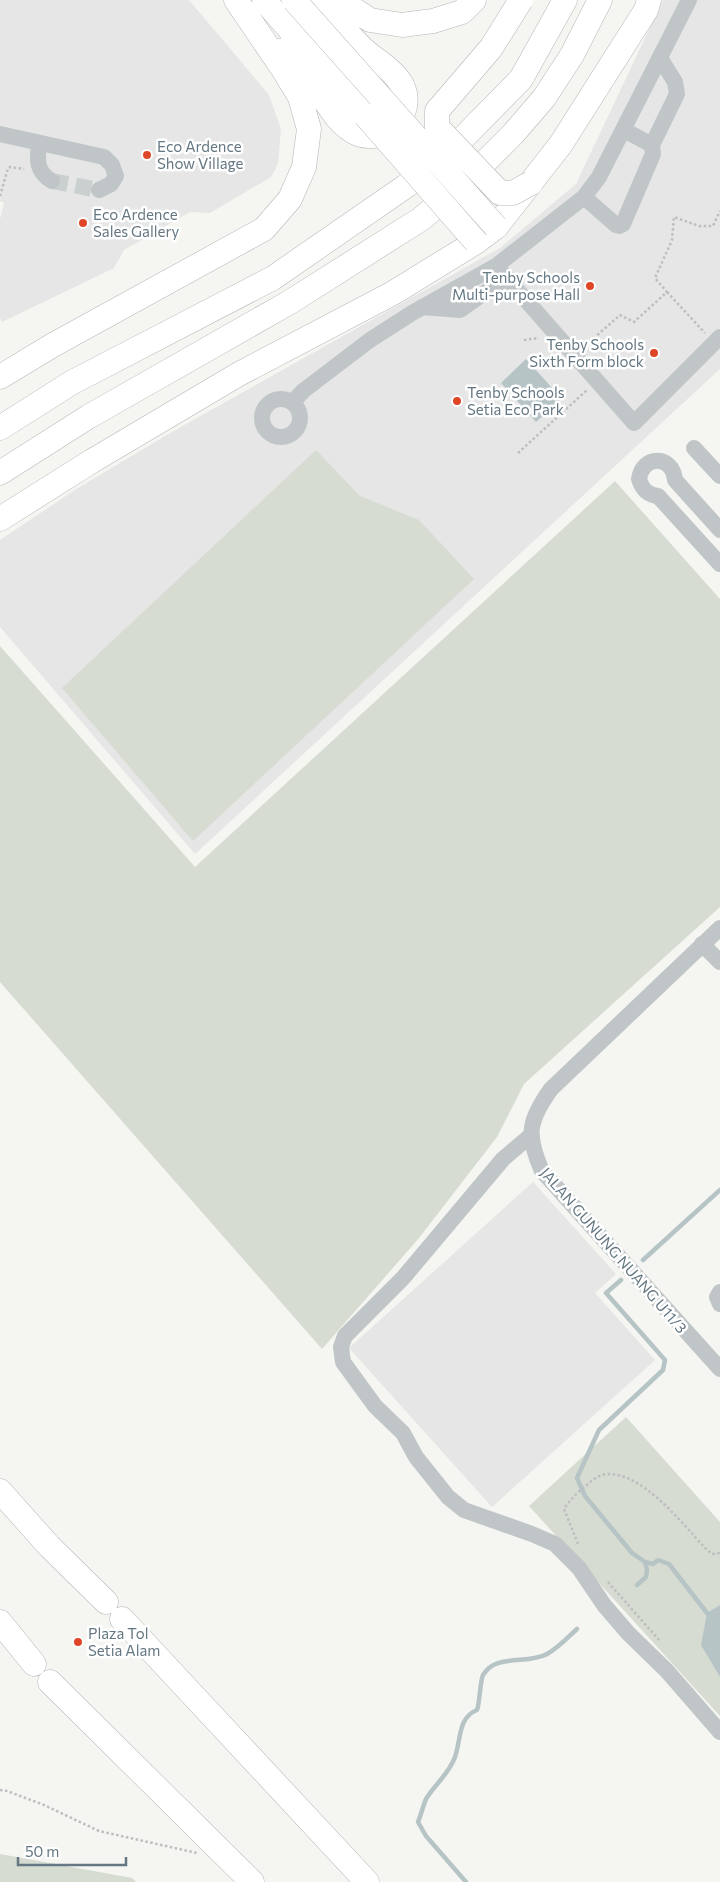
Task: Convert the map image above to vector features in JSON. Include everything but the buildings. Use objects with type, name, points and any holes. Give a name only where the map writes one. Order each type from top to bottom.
[{"type":"highway","points":[[236,0],[310,78],[345,126],[358,134],[378,136],[392,128],[401,118],[404,109],[405,92],[393,72],[362,48],[321,0]]},
{"type":"highway","points":[[0,376],[264,229],[290,199],[304,167],[309,129],[300,97],[236,0]]},
{"type":"highway","points":[[264,0],[476,242]]},
{"type":"highway","points":[[294,0],[496,227]]},
{"type":"highway","points":[[339,0],[370,20],[402,25],[433,21],[462,12],[474,0]]},
{"type":"highway","points":[[521,0],[491,48],[437,111],[437,127],[500,193],[513,193],[531,183]]},
{"type":"highway","points":[[0,428],[71,383],[273,278],[406,186],[465,136],[521,80],[565,0]]},
{"type":"highway","points":[[0,473],[88,417],[290,302],[421,218],[468,179],[513,134],[544,98],[572,55],[600,0]]},
{"type":"highway","points":[[0,519],[92,461],[231,379],[393,293],[476,242],[496,227],[561,144],[646,10],[649,0]]},
{"type":"highway","points":[[0,1491],[49,1546],[106,1602]]},
{"type":"highway","points":[[122,1619],[367,1882]]},
{"type":"highway","points":[[0,1622],[34,1664]]},
{"type":"highway","points":[[50,1682],[252,1882]]},
{"type":"street","points":[[293,402],[303,391],[370,340],[422,307],[502,272],[584,198],[599,177],[624,130],[689,0]]},
{"type":"street","points":[[584,198],[616,225],[620,226],[623,224],[653,159],[652,145],[677,94],[676,82],[660,58]]},
{"type":"street","points":[[624,130],[652,145]]},
{"type":"street","points":[[0,134],[104,157],[109,160],[116,176],[111,184],[99,190]]},
{"type":"street","points":[[39,143],[37,159],[47,177]]},
{"type":"street","points":[[502,272],[634,423],[717,340]]},
{"type":"street","points":[[694,448],[720,476]]},
{"type":"street","points":[[720,530],[674,480],[670,466],[659,461],[653,461],[643,468],[639,479],[644,490],[649,494],[658,496],[720,564]]},
{"type":"street","points":[[720,928],[551,1089],[540,1105],[530,1136],[503,1159],[403,1278],[346,1336],[341,1347],[343,1362],[375,1406],[403,1433],[416,1457],[448,1497],[464,1510],[555,1544],[579,1568],[604,1605],[628,1633],[667,1671],[720,1732]]},
{"type":"street","points":[[702,944],[720,962]]},
{"type":"street","name":"JALAN GUNUNG NUANG U11/3","points":[[530,1136],[533,1152],[542,1171],[720,1369]]},
{"type":"path","points":[[0,193],[6,172],[10,167],[47,177]]},
{"type":"path","points":[[717,340],[655,278],[672,240],[674,217],[699,226],[713,226],[720,211]]},
{"type":"path","points":[[575,355],[620,315],[634,322],[667,292]]},
{"type":"path","points":[[518,453],[590,387]]},
{"type":"path","points":[[582,1552],[566,1518],[564,1509],[573,1497],[597,1476],[607,1474],[626,1477],[645,1488],[712,1554],[720,1553]]},
{"type":"path","points":[[608,1582],[664,1646]]},
{"type":"path","points":[[0,1790],[44,1805],[99,1831],[204,1855]]},
{"type":"shaded area","name":"Eco Ardence Show Village","points":[[0,0],[189,0],[269,95],[281,129],[278,164],[271,177],[210,213],[190,212],[124,250],[114,268],[2,322],[0,318],[0,219],[4,203],[0,201]]},
{"type":"shaded area","name":"Tenby Schools Setia Eco Park","points":[[663,0],[720,0],[720,369],[195,854],[0,627],[0,540],[78,488],[172,432],[500,248],[576,184]]},
{"type":"shaded area","points":[[526,359],[562,399],[536,422],[501,383]]},
{"type":"shaded area","points":[[316,450],[360,496],[419,520],[474,579],[193,841],[62,688]]},
{"type":"shaded area","points":[[615,481],[720,599],[720,907],[524,1084],[497,1137],[419,1238],[322,1349],[0,982],[0,646],[195,867]]},
{"type":"shaded area","points":[[533,1182],[616,1274],[595,1293],[655,1360],[492,1507],[349,1348]]},
{"type":"shaded area","points":[[626,1417],[720,1522],[720,1716],[529,1506]]},
{"type":"shaded area","points":[[720,1605],[720,1677],[701,1645],[707,1613]]},
{"type":"shaded area","points":[[0,1854],[132,1878],[136,1882],[0,1882]]},
{"type":"waterway","points":[[643,1260],[720,1190]]},
{"type":"waterway","points":[[621,1280],[606,1293],[665,1360],[663,1370],[599,1430],[577,1478],[585,1496],[632,1553],[645,1562],[646,1577],[637,1585]]},
{"type":"waterway","points":[[645,1562],[653,1564],[658,1560],[669,1564],[707,1613]]},
{"type":"waterway","points":[[466,1882],[426,1836],[418,1822],[426,1799],[446,1774],[455,1757],[463,1723],[471,1713],[477,1710],[482,1678],[489,1668],[504,1662],[530,1659],[547,1654],[559,1646],[577,1629]]},
{"type":"tunnel","points":[[52,181],[99,190]]},
{"type":"place","name":"Eco Ardence Show Village","points":[[147,155]]},
{"type":"place","name":"Eco Ardence Sales Gallery","points":[[83,223]]},
{"type":"place","name":"Tenby Schools Multi-purpose Hall","points":[[590,286]]},
{"type":"place","name":"Tenby Schools Sixth Form block","points":[[654,353]]},
{"type":"place","name":"Tenby Schools Setia Eco Park","points":[[457,401]]},
{"type":"place","name":"Plaza Tol Setia Alam","points":[[78,1642]]}]
